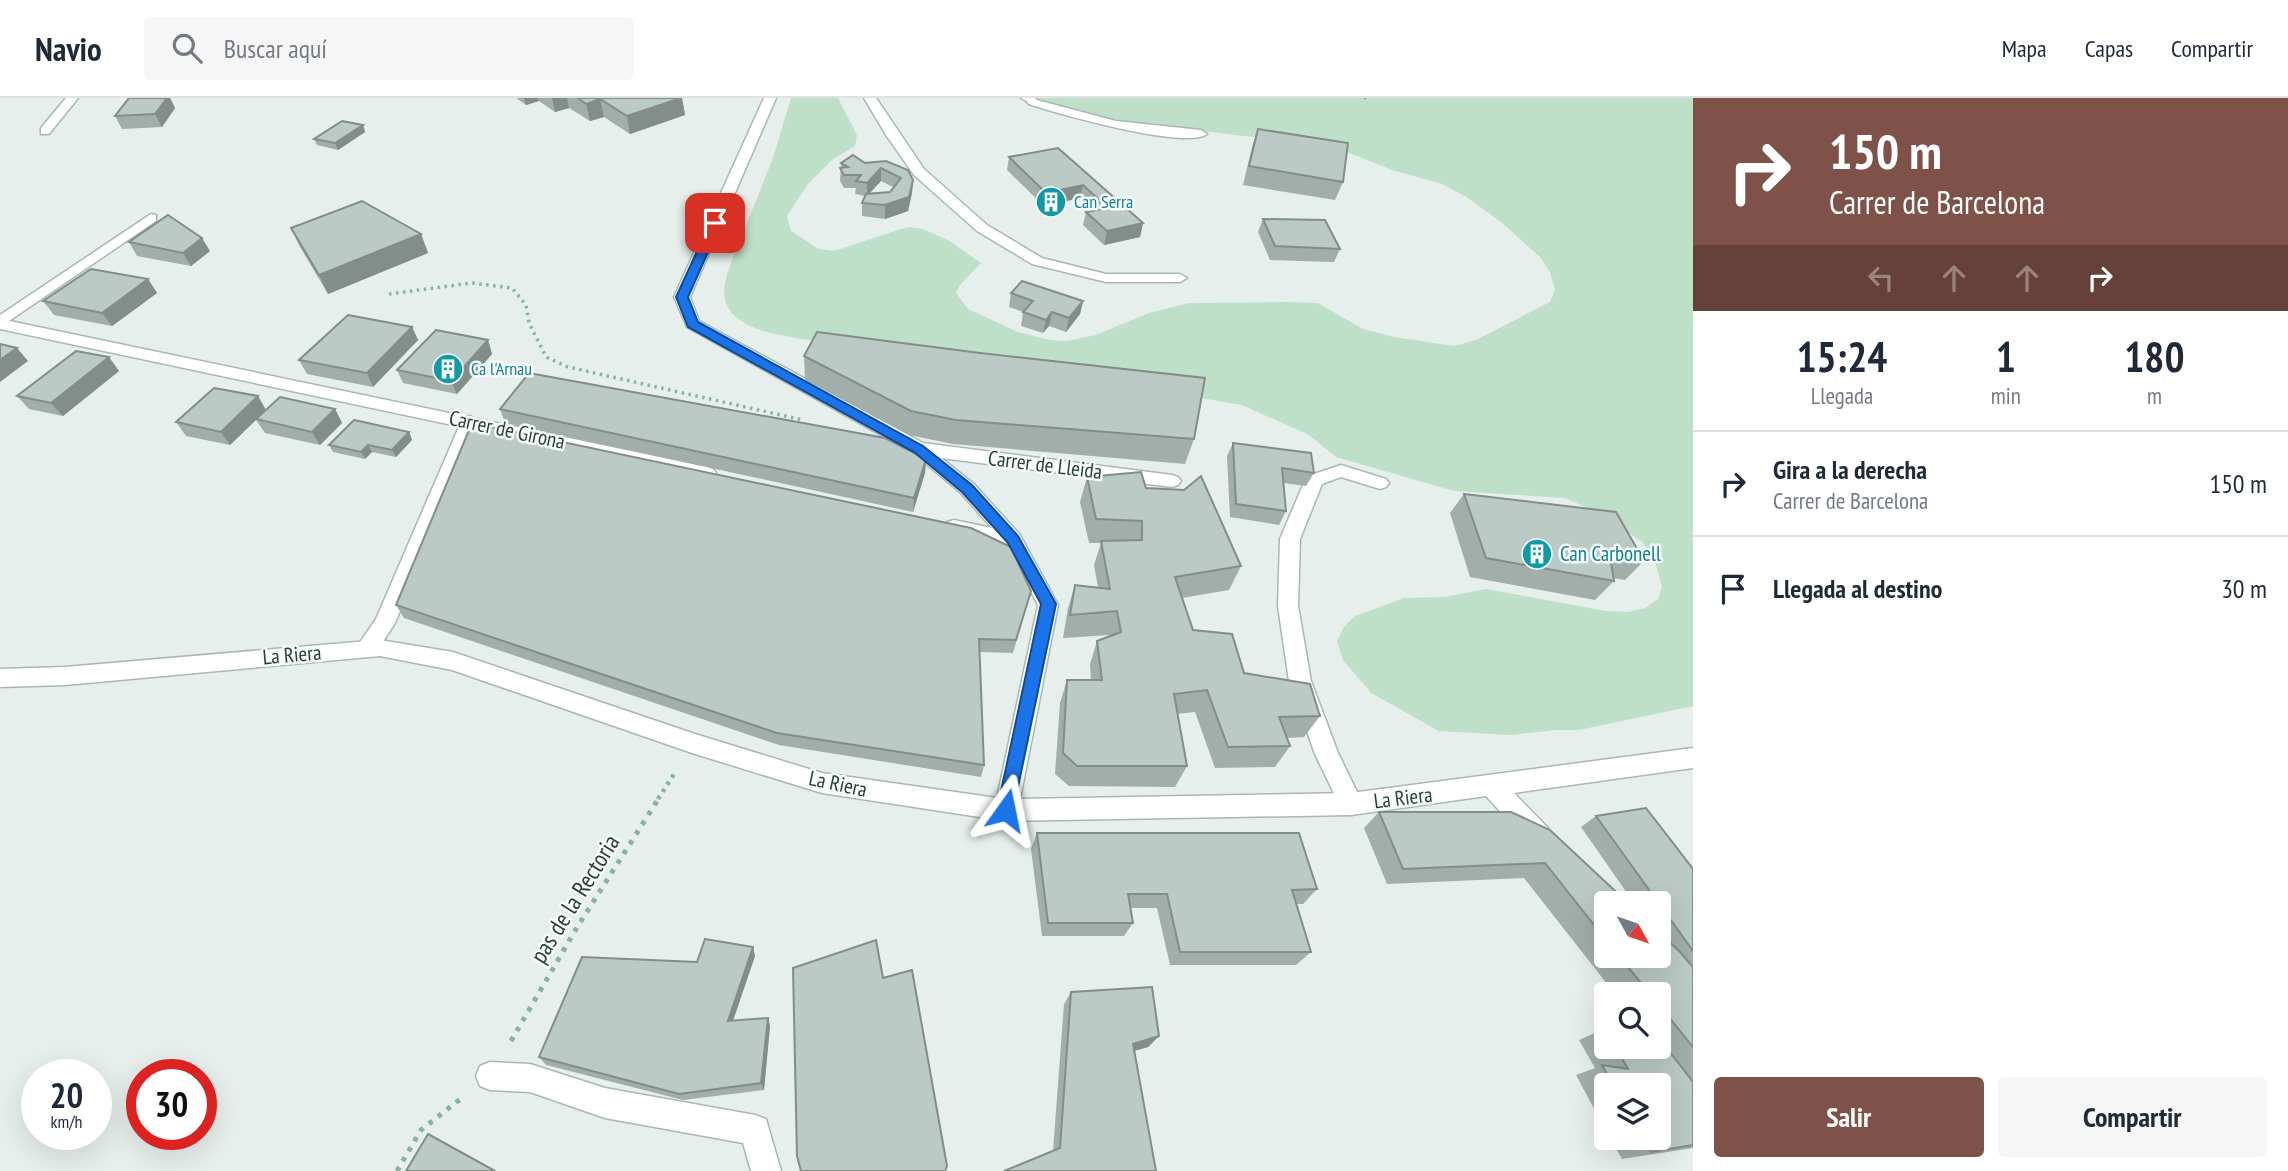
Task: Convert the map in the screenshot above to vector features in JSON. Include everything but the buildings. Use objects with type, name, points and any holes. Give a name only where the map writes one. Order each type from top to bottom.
[{"type":"street","points":[[45,131],[72,98]]},
{"type":"street","points":[[770,98],[682,297],[692,324],[919,449],[967,488],[1013,540],[1048,604],[1006,810]]},
{"type":"street","points":[[870,98],[919,172],[982,228],[1037,261],[1106,278],[1180,278]]},
{"type":"street","points":[[1030,100],[1101,123],[1158,133],[1201,134]]},
{"type":"street","points":[[0,323],[151,218]]},
{"type":"street","name":"Carrer de Girona","points":[[0,323],[728,478]]},
{"type":"street","points":[[368,648],[385,623],[470,422]]},
{"type":"street","name":"Carrer de Lleida","points":[[919,449],[1172,481]]},
{"type":"street","points":[[1352,804],[1327,754],[1300,681],[1288,606],[1290,539],[1314,480],[1341,471],[1380,483]]},
{"type":"street","points":[[932,522],[1013,540]]},
{"type":"street","name":"La Riera","points":[[0,678],[65,676],[380,648],[453,661],[695,744],[822,783],[1006,810],[1352,804],[1693,758]]},
{"type":"street","points":[[1493,787],[1554,849]]},
{"type":"street","points":[[490,1076],[530,1078],[605,1103],[755,1130],[766,1171]]},
{"type":"path","points":[[389,294],[472,283],[512,288],[526,305],[529,323],[546,357],[568,367],[806,421]]},
{"type":"path","name":"pas de la Rectoria","points":[[490,1076],[576,929],[695,744]]},
{"type":"path","points":[[397,1171],[421,1130],[490,1076]]},
{"type":"green space","points":[[791,98],[838,98],[857,135],[855,146],[832,160],[808,184],[787,216],[791,231],[819,249],[834,251],[910,227],[923,229],[948,240],[981,263],[956,293],[968,309],[1018,332],[1067,341],[1096,335],[1149,313],[1189,303],[1318,303],[1363,329],[1394,337],[1454,346],[1476,340],[1550,302],[1555,289],[1550,272],[1540,257],[1501,222],[1465,196],[1442,184],[1392,170],[1337,148],[1289,139],[1243,136],[1088,116],[1037,98],[1693,98],[1693,706],[1579,730],[1510,735],[1439,731],[1371,693],[1343,660],[1337,641],[1344,627],[1355,616],[1404,598],[1445,597],[1486,589],[1606,611],[1628,612],[1645,608],[1658,599],[1662,587],[1654,557],[1642,542],[1604,515],[1565,498],[1454,491],[1336,457],[1309,435],[1242,405],[1061,374],[802,339],[767,332],[743,322],[727,306],[724,294],[726,279],[773,158]]},
{"type":"place","name":"Can Serra","points":[[1051,202]]},
{"type":"place","name":"Ca l'Arnau","points":[[448,369]]},
{"type":"place","name":"Can Carbonell","points":[[1537,554]]},
{"type":"route","points":[[715,223],[682,297],[692,324],[919,449],[967,488],[1013,540],[1048,604],[1006,810]]}]
